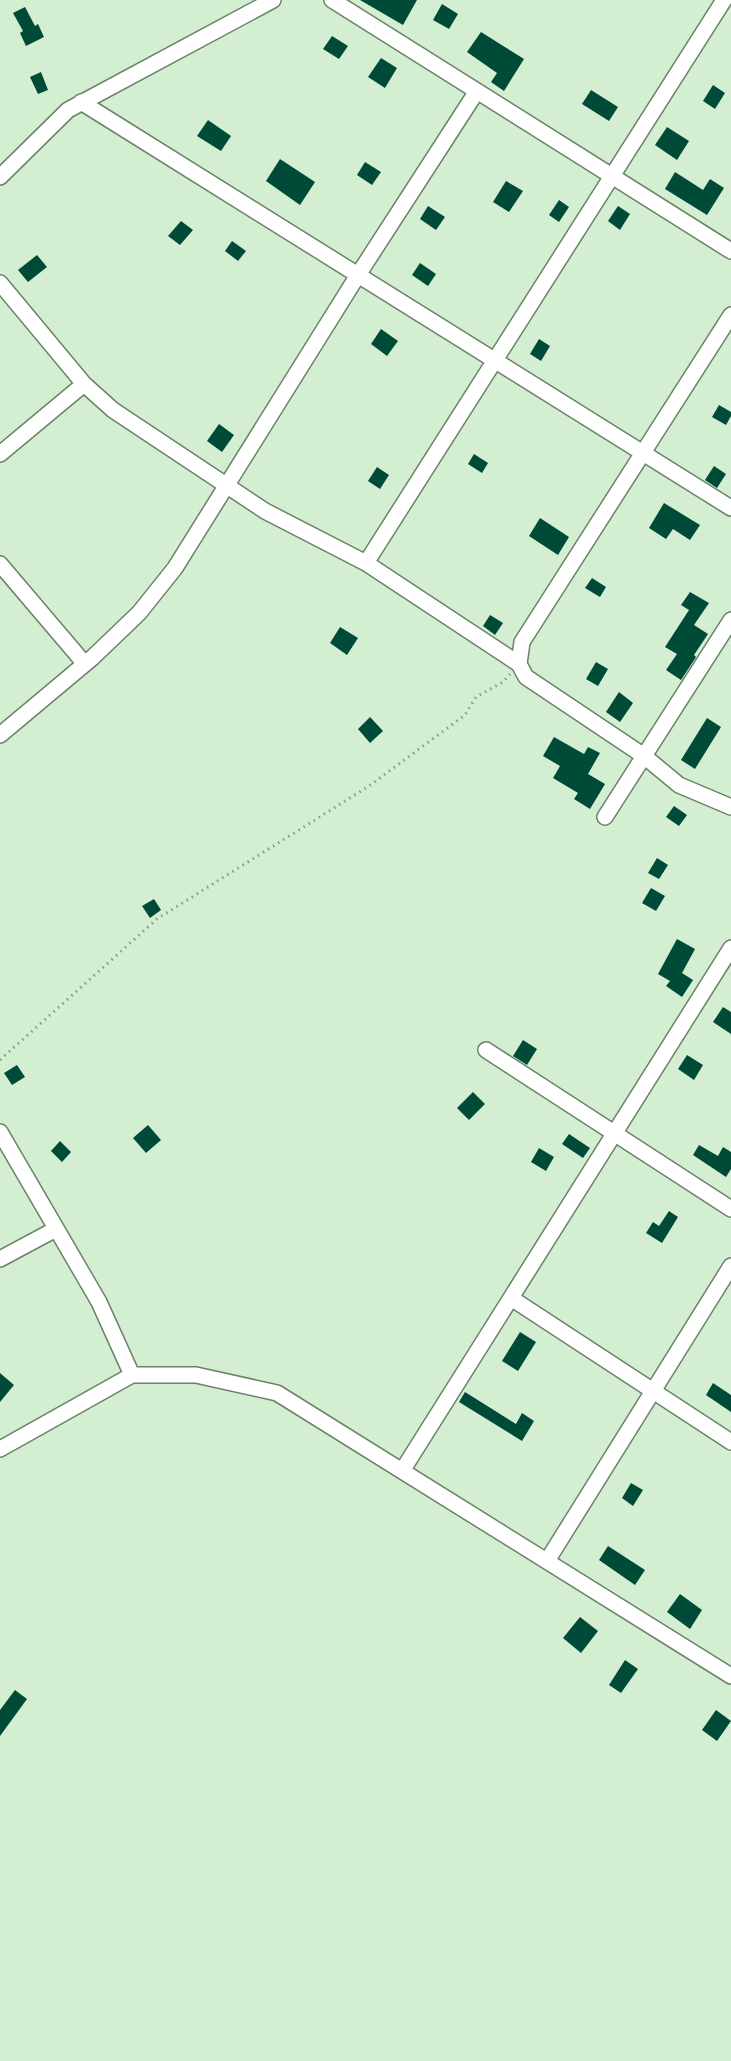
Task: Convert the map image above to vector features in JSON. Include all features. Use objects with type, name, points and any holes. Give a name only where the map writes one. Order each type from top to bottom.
[{"type":"street","points":[[0,177],[68,110],[273,0]]},
{"type":"street","points":[[332,0],[731,251]]},
{"type":"street","points":[[366,563],[612,176],[726,4]]},
{"type":"street","points":[[0,735],[85,664],[139,613],[175,568],[358,275],[477,91]]},
{"type":"street","points":[[81,102],[731,508]]},
{"type":"street","points":[[0,283],[84,384],[113,410],[264,511],[366,563],[519,664],[526,677],[644,756],[679,784],[731,807]]},
{"type":"street","points":[[519,664],[522,642],[731,315]]},
{"type":"street","points":[[0,454],[84,384]]},
{"type":"street","points":[[0,564],[85,664]]},
{"type":"street","points":[[605,817],[731,620]]},
{"type":"street","points":[[402,1471],[731,948]]},
{"type":"street","points":[[718,969],[731,978]]},
{"type":"street","points":[[486,1050],[731,1209]]},
{"type":"street","points":[[0,1132],[99,1302],[132,1375]]},
{"type":"street","points":[[0,1259],[56,1229]]},
{"type":"street","points":[[547,1561],[731,1266]]},
{"type":"street","points":[[511,1298],[731,1442]]},
{"type":"street","points":[[0,1449],[132,1375],[196,1375],[277,1393],[731,1673]]},
{"type":"path","points":[[0,1060],[157,918],[369,786],[465,715],[476,697],[503,682],[519,664]]},
{"type":"building","points":[[360,0],[417,0],[403,25]]},
{"type":"building","points":[[442,4],[458,14],[449,29],[433,20]]},
{"type":"building","points":[[25,7],[35,26],[38,24],[44,37],[26,46],[20,33],[23,31],[13,13]]},
{"type":"building","points":[[481,32],[524,59],[504,91],[491,82],[497,73],[467,52]]},
{"type":"building","points":[[332,36],[348,46],[339,59],[323,49]]},
{"type":"building","points":[[381,58],[397,68],[385,88],[368,77]]},
{"type":"building","points":[[41,72],[48,90],[38,94],[30,77]]},
{"type":"building","points":[[713,85],[725,93],[715,109],[703,101]]},
{"type":"building","points":[[591,90],[618,107],[609,121],[582,104]]},
{"type":"building","points":[[208,120],[231,136],[221,151],[197,136]]},
{"type":"building","points":[[667,127],[689,141],[677,160],[655,145]]},
{"type":"building","points":[[280,159],[315,182],[300,205],[266,181]]},
{"type":"building","points":[[365,162],[381,172],[372,185],[357,175]]},
{"type":"building","points":[[675,172],[703,190],[710,179],[724,188],[707,215],[665,189]]},
{"type":"building","points":[[506,181],[523,191],[509,212],[493,202]]},
{"type":"building","points":[[559,200],[569,207],[559,222],[549,215]]},
{"type":"building","points":[[428,206],[445,217],[436,230],[420,219]]},
{"type":"building","points":[[618,206],[630,214],[620,230],[608,221]]},
{"type":"building","points":[[181,221],[193,230],[180,245],[168,236]]},
{"type":"building","points":[[232,241],[246,251],[238,261],[225,251]]},
{"type":"building","points":[[37,255],[47,267],[28,282],[18,270]]},
{"type":"building","points":[[420,263],[436,274],[428,286],[412,275]]},
{"type":"building","points":[[381,329],[398,341],[387,356],[371,344]]},
{"type":"building","points":[[539,339],[550,346],[541,361],[530,354]]},
{"type":"building","points":[[719,405],[731,412],[726,425],[712,417]]},
{"type":"building","points":[[219,424],[234,435],[222,452],[207,441]]},
{"type":"building","points":[[474,454],[488,463],[482,473],[468,464]]},
{"type":"building","points":[[714,466],[726,474],[717,488],[705,480]]},
{"type":"building","points":[[377,467],[389,475],[380,489],[368,481]]},
{"type":"building","points":[[664,503],[700,525],[690,540],[673,529],[666,539],[649,528]]},
{"type":"building","points":[[540,518],[569,537],[558,555],[529,536]]},
{"type":"building","points":[[592,578],[606,587],[600,597],[585,588]]},
{"type":"building","points":[[690,592],[709,603],[694,625],[708,634],[681,680],[666,670],[677,654],[665,647],[689,610],[681,605]]},
{"type":"building","points":[[490,615],[503,623],[495,635],[483,626]]},
{"type":"building","points":[[340,627],[358,638],[347,655],[330,643]]},
{"type":"building","points":[[596,662],[608,669],[598,686],[586,679]]},
{"type":"building","points":[[619,692],[633,703],[620,722],[606,712]]},
{"type":"building","points":[[370,717],[383,731],[370,743],[358,729]]},
{"type":"building","points":[[707,718],[721,727],[695,769],[681,760]]},
{"type":"building","points":[[554,737],[584,754],[588,747],[600,753],[588,774],[605,784],[590,809],[574,799],[578,793],[553,778],[560,766],[543,756]]},
{"type":"building","points":[[674,806],[687,815],[679,826],[666,817]]},
{"type":"building","points":[[657,858],[668,865],[659,879],[648,873]]},
{"type":"building","points":[[651,888],[665,896],[656,911],[642,903]]},
{"type":"building","points":[[154,899],[161,910],[150,918],[142,906]]},
{"type":"building","points":[[677,939],[695,949],[682,973],[693,980],[682,997],[666,986],[670,981],[658,974]]},
{"type":"building","points":[[723,1007],[731,1012],[731,1034],[713,1022]]},
{"type":"building","points":[[523,1040],[537,1049],[527,1065],[513,1056]]},
{"type":"building","points":[[687,1055],[703,1065],[694,1080],[678,1069]]},
{"type":"building","points":[[17,1065],[25,1077],[12,1085],[4,1073]]},
{"type":"building","points":[[473,1092],[485,1104],[469,1120],[457,1108]]},
{"type":"building","points":[[148,1125],[161,1140],[146,1153],[133,1138]]},
{"type":"building","points":[[569,1134],[590,1148],[583,1158],[562,1144]]},
{"type":"building","points":[[60,1141],[71,1152],[62,1162],[51,1151]]},
{"type":"building","points":[[699,1145],[718,1156],[723,1147],[731,1152],[731,1169],[726,1177],[693,1155]]},
{"type":"building","points":[[539,1148],[554,1157],[546,1171],[531,1162]]},
{"type":"building","points":[[669,1211],[678,1217],[662,1243],[646,1233],[653,1222],[659,1226]]},
{"type":"building","points":[[520,1332],[536,1342],[518,1371],[502,1361]]},
{"type":"building","points":[[0,1373],[14,1385],[0,1402]]},
{"type":"building","points":[[713,1383],[731,1395],[731,1412],[706,1395]]},
{"type":"building","points":[[465,1392],[516,1424],[522,1413],[534,1421],[522,1441],[459,1402]]},
{"type":"building","points":[[631,1483],[643,1490],[633,1506],[622,1498]]},
{"type":"building","points":[[608,1546],[645,1570],[635,1585],[599,1560]]},
{"type":"building","points":[[680,1594],[702,1610],[690,1629],[667,1612]]},
{"type":"building","points":[[580,1617],[598,1631],[581,1653],[563,1638]]},
{"type":"building","points":[[625,1660],[638,1669],[621,1693],[609,1685]]},
{"type":"building","points":[[15,1690],[27,1699],[0,1736],[0,1710]]},
{"type":"building","points":[[716,1710],[731,1721],[717,1741],[702,1730]]}]
